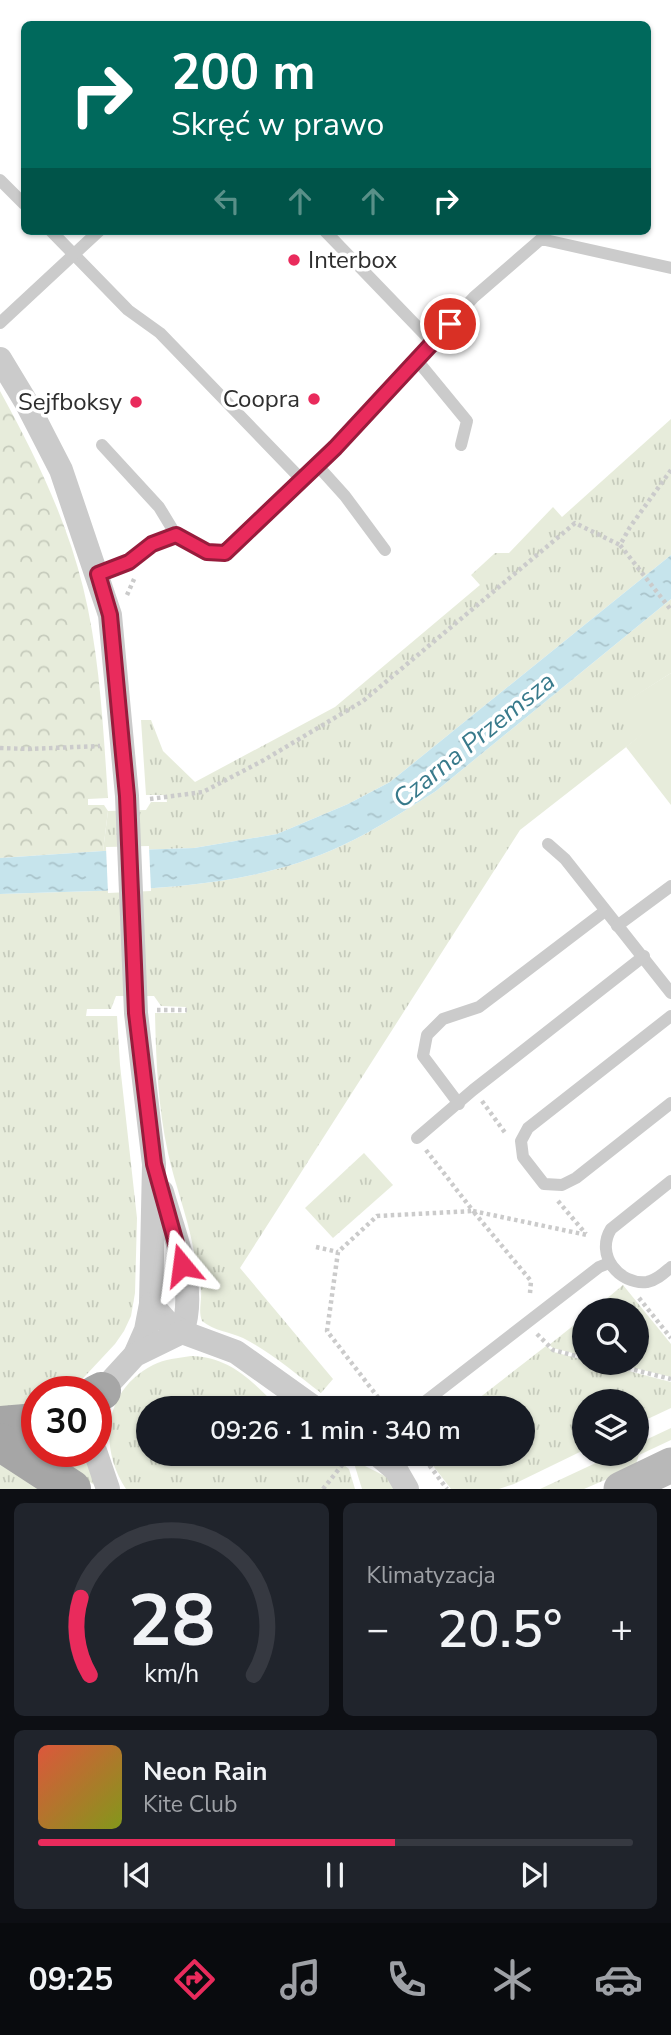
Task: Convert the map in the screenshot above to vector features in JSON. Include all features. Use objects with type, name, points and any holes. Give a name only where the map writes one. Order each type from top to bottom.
[{"type":"main road","points":[[0,1425],[21,1423]]},
{"type":"main road","points":[[0,1442],[72,1489]]},
{"type":"street","points":[[0,359],[61,470],[110,615],[127,796],[154,1164],[151,1304],[146,1330],[135,1355],[112,1382]]},
{"type":"street","points":[[135,1355],[182,1332],[187,1318],[188,1302],[182,1265],[154,1164]]},
{"type":"street","points":[[151,1304],[166,1321],[182,1332],[236,1352],[298,1396]]},
{"type":"street","points":[[621,1489],[671,1465]]},
{"type":"street","points":[[391,1466],[407,1489]]},
{"type":"street","points":[[99,1467],[108,1489]]},
{"type":"lane","points":[[0,180],[21,202]]},
{"type":"lane","points":[[55,235],[128,310],[160,333],[301,479]]},
{"type":"lane","points":[[0,323],[95,235]]},
{"type":"lane","points":[[329,235],[432,341]]},
{"type":"lane","points":[[102,446],[159,507],[176,535],[207,552],[225,553],[317,465],[474,297],[541,239],[671,268]]},
{"type":"lane","points":[[416,359],[467,421],[461,445]]},
{"type":"lane","points":[[317,465],[345,496],[385,550]]},
{"type":"lane","points":[[98,574],[129,562],[152,544],[176,535]]},
{"type":"lane","points":[[548,844],[565,859],[671,993]]},
{"type":"lane","points":[[618,926],[671,886]]},
{"type":"lane","points":[[459,1104],[423,1056],[427,1035],[443,1019],[479,1007],[606,911]]},
{"type":"lane","points":[[417,1138],[473,1090],[644,956]]},
{"type":"lane","points":[[671,1016],[528,1128],[521,1141],[523,1157],[544,1184],[562,1185],[576,1178],[671,1103]]},
{"type":"lane","points":[[671,1181],[611,1230],[606,1238],[607,1257],[621,1273],[633,1280],[645,1282],[655,1279],[671,1267]]},
{"type":"lane","points":[[432,1396],[599,1267],[607,1257]]},
{"type":"path","points":[[620,545],[671,470]]},
{"type":"path","points":[[161,799],[203,792],[264,760],[363,701],[575,523],[620,545],[671,610]]},
{"type":"path","points":[[0,747],[29,749],[108,746]]},
{"type":"path","points":[[144,1011],[187,1010]]},
{"type":"path","points":[[473,1090],[523,1157]]},
{"type":"path","points":[[417,1138],[531,1281],[530,1293]]},
{"type":"path","points":[[544,1184],[607,1257]]},
{"type":"path","points":[[377,1396],[327,1331],[338,1252],[377,1216],[473,1211],[587,1236]]},
{"type":"path","points":[[316,1247],[338,1252]]},
{"type":"path","points":[[633,1280],[629,1286],[671,1338]]},
{"type":"path","points":[[527,1322],[553,1350],[572,1355]]},
{"type":"path","points":[[649,1374],[671,1379]]},
{"type":"path","points":[[323,1489],[341,1466]]},
{"type":"path","points":[[430,1466],[447,1489]]},
{"type":"green space","points":[[0,391],[48,486],[68,536],[89,613],[97,665],[108,798],[88,799],[88,805],[104,805],[108,811],[103,851],[0,858]]},
{"type":"green space","points":[[671,419],[671,555],[390,782],[348,804],[277,834],[194,848],[103,851],[108,811],[146,810],[151,802],[167,802],[166,795],[146,795],[141,720],[151,720],[163,751],[195,782],[335,707],[480,585],[471,575],[495,553],[509,553],[553,507],[562,517]]},
{"type":"green space","points":[[671,599],[671,673],[626,702],[648,730],[520,830],[240,1268],[333,1379],[321,1393],[253,1344],[202,1321],[200,1278],[168,1153],[157,1066],[155,1013],[186,1013],[186,1007],[161,1006],[154,996],[116,996],[111,1009],[87,1009],[86,1016],[117,1016],[137,1218],[135,1293],[131,1316],[115,1344],[85,1376],[21,1376],[21,1408],[0,1409],[0,894],[175,886],[261,873],[303,861],[343,845],[436,791]]},
{"type":"green space","points":[[671,673],[671,805],[626,747],[647,730],[625,702]]},
{"type":"green space","points":[[364,1153],[393,1185],[333,1238],[305,1208]]},
{"type":"green space","points":[[623,1285],[634,1298],[608,1298]]},
{"type":"green space","points":[[649,1317],[671,1344],[671,1377],[649,1372]]},
{"type":"green space","points":[[572,1327],[572,1353],[549,1345]]},
{"type":"green space","points":[[546,1346],[554,1352],[572,1357],[572,1375],[644,1375],[671,1382],[671,1408],[649,1418],[649,1389],[572,1389],[572,1456],[499,1489],[451,1489],[433,1466],[535,1466],[535,1396],[482,1396]]},
{"type":"green space","points":[[191,1356],[218,1361],[240,1373],[267,1396],[136,1396],[136,1466],[345,1466],[349,1469],[355,1489],[126,1489],[112,1455],[112,1417],[116,1404],[124,1389],[137,1376],[153,1365]]},
{"type":"green space","points":[[671,1428],[671,1440],[649,1450],[649,1438]]},
{"type":"green space","points":[[0,1459],[46,1489],[0,1489]]},
{"type":"green space","points":[[355,1466],[365,1466],[387,1477],[396,1489],[362,1489]]},
{"type":"green space","points":[[589,1466],[635,1466],[584,1489],[540,1489]]},
{"type":"green space","points":[[64,1467],[90,1467],[98,1487]]},
{"type":"water","name":"Czarna Przemsza","points":[[671,555],[671,599],[436,791],[355,839],[303,861],[218,881],[131,889],[0,894],[0,858],[194,848],[277,834],[348,804],[390,782]]},
{"type":"pier","points":[[149,846],[151,891],[108,893],[106,847]]},
{"type":"place","name":"Interbox","points":[[294,260]]},
{"type":"place","name":"Coopra","points":[[314,399]]},
{"type":"place","name":"Sejfboksy","points":[[136,402]]},
{"type":"route","points":[[182,1265],[154,1164],[136,1013],[127,796],[110,615],[98,574],[129,562],[152,544],[176,535],[207,552],[225,553],[335,448],[450,324]]}]
